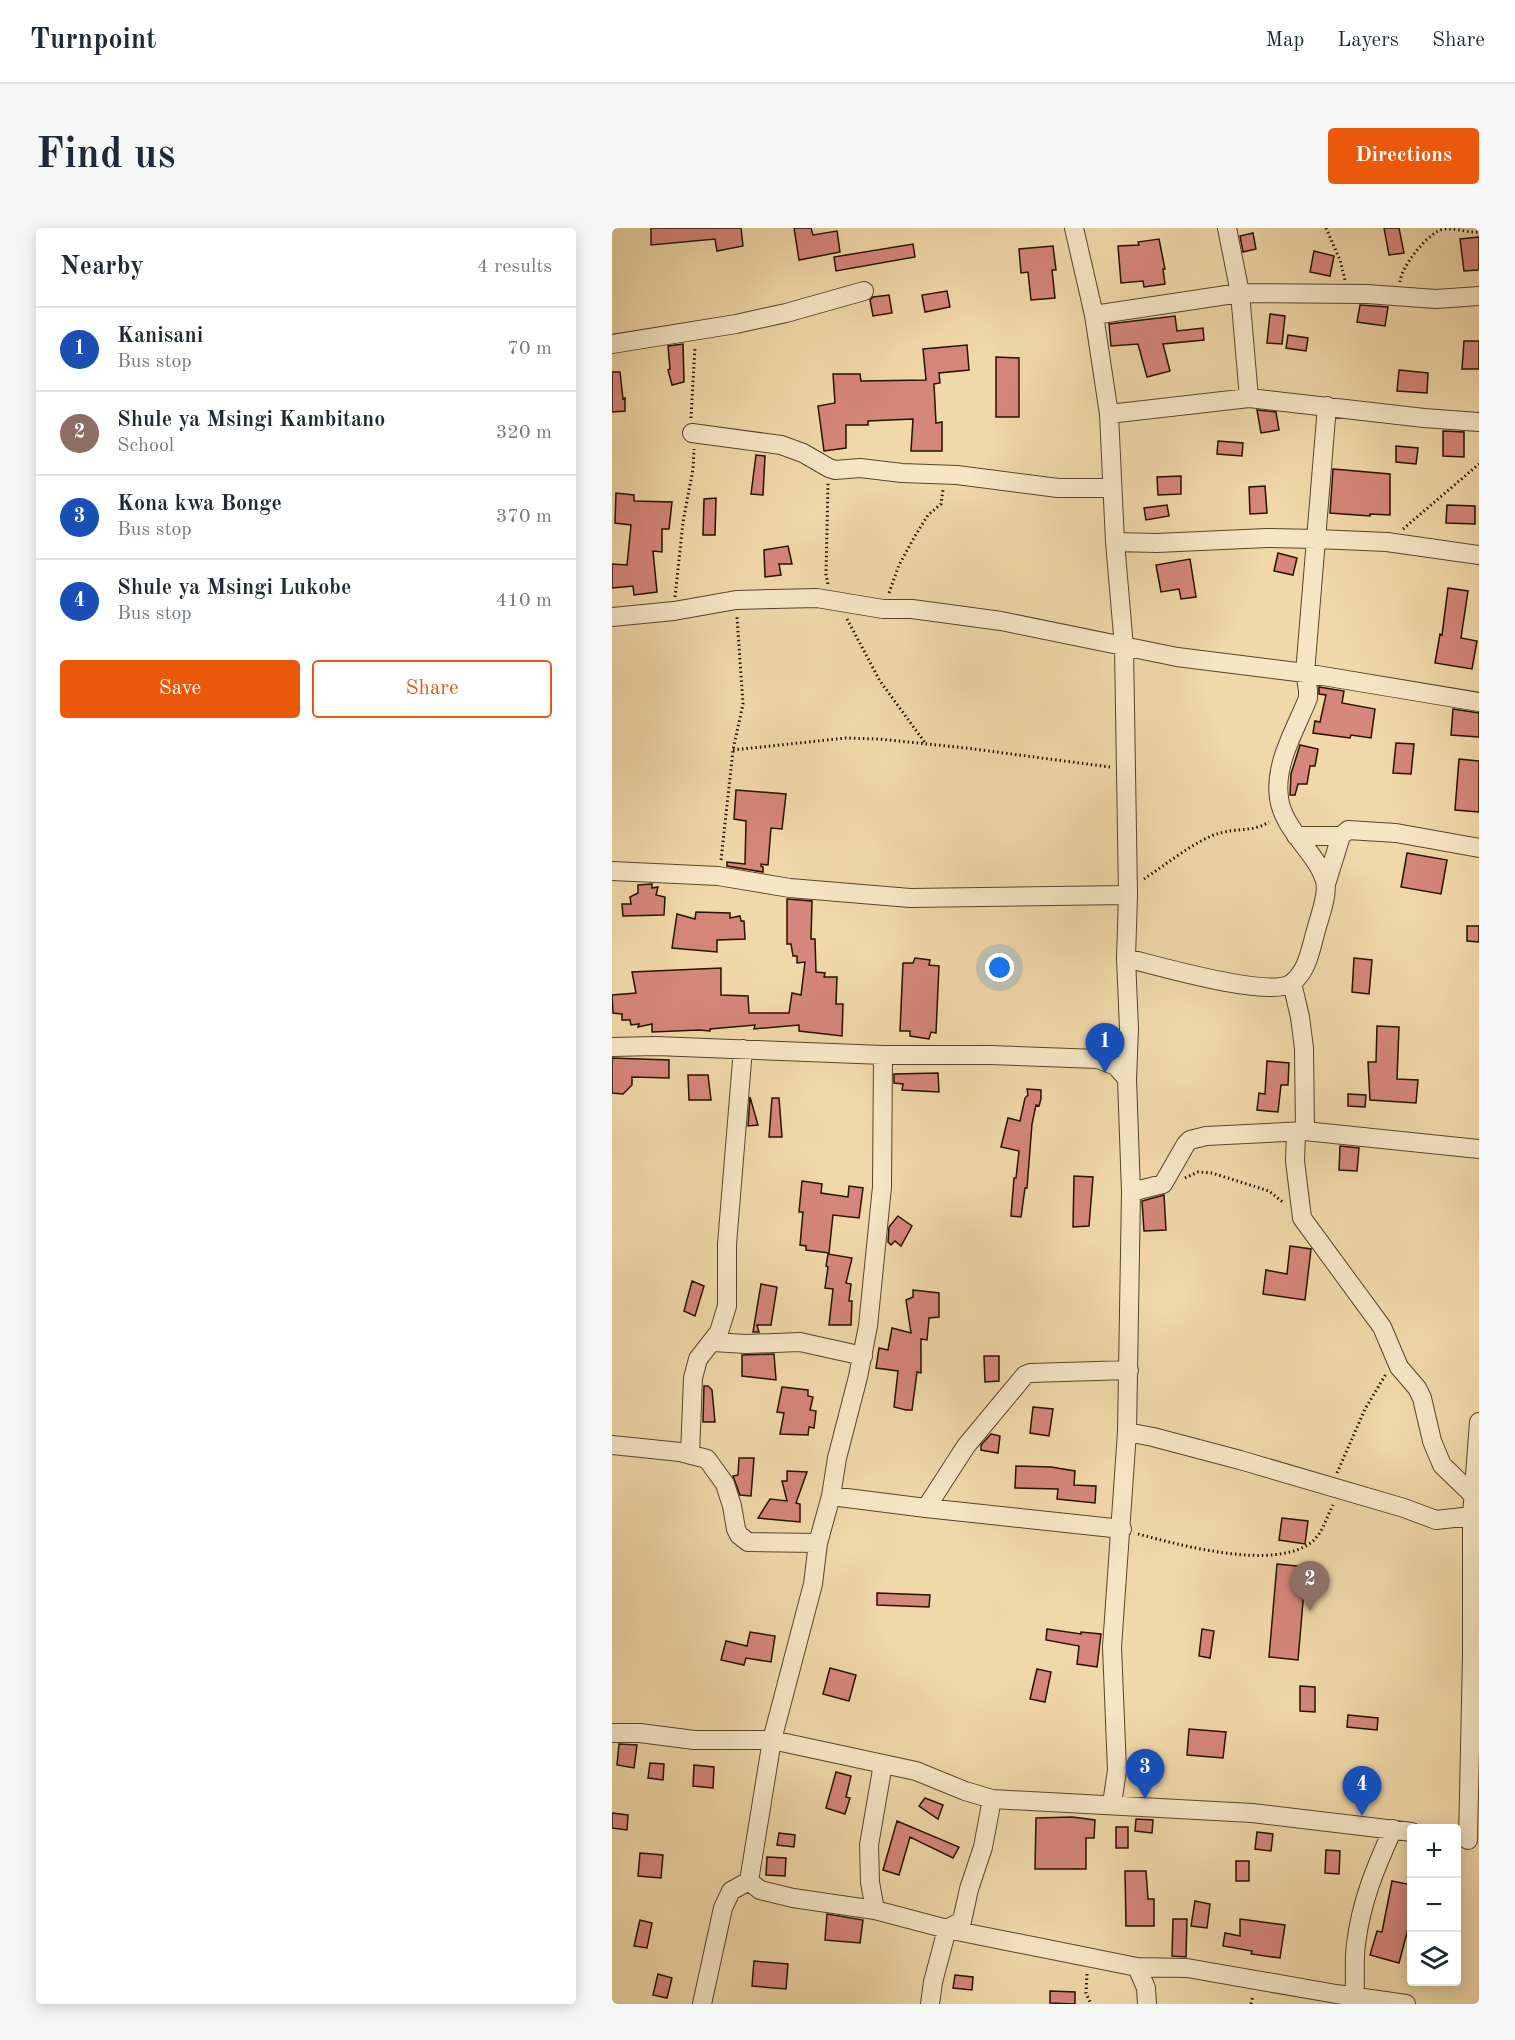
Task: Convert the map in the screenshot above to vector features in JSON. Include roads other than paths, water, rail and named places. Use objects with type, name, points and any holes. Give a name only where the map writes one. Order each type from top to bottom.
[{"type":"street","points":[[1074,228],[1094,315],[1109,414],[1115,543],[1124,647],[1128,893],[1126,958],[1129,1029],[1127,1078],[1131,1192],[1127,1432],[1112,1647],[1117,1770],[1112,1804]]},
{"type":"street","points":[[1227,228],[1239,293],[1249,398]]},
{"type":"street","points":[[612,344],[786,313],[864,291]]},
{"type":"street","points":[[1094,315],[1239,293],[1397,295],[1436,299],[1479,296]]},
{"type":"street","points":[[1109,414],[1249,398],[1479,422]]},
{"type":"street","points":[[1326,884],[1320,870],[1296,836],[1279,799],[1286,747],[1308,698],[1305,673],[1327,406]]},
{"type":"street","points":[[692,433],[781,445],[803,453],[829,468],[841,470],[860,468],[902,473],[945,474],[1058,488],[1112,488]]},
{"type":"street","points":[[1115,543],[1267,538],[1317,539],[1387,542],[1479,555]]},
{"type":"street","points":[[612,617],[674,611],[736,600],[817,598],[883,609],[912,609],[1001,621],[1124,647],[1219,663],[1305,673],[1479,702]]},
{"type":"street","points":[[1126,958],[1233,983],[1278,987],[1292,983],[1308,961],[1326,884],[1341,836],[1348,830],[1396,833],[1479,848]]},
{"type":"street","points":[[1296,836],[1341,836]]},
{"type":"street","points":[[612,871],[718,876],[790,888],[910,898],[1128,893]]},
{"type":"street","points":[[1292,983],[1304,1048],[1301,1132],[1295,1161],[1302,1218],[1382,1327],[1402,1372],[1417,1388],[1422,1398],[1432,1441],[1442,1465],[1473,1495]]},
{"type":"street","points":[[612,1047],[656,1046],[883,1055],[990,1055],[1098,1059],[1116,1066],[1127,1078]]},
{"type":"street","points":[[690,1455],[695,1366],[713,1342],[722,1324],[727,1306],[727,1245],[743,1049]]},
{"type":"street","points":[[749,1881],[772,1740],[813,1584],[818,1544],[863,1356],[872,1296],[882,1187],[883,1055]]},
{"type":"street","points":[[1131,1192],[1163,1184],[1181,1150],[1190,1140],[1206,1136],[1301,1132],[1479,1149]]},
{"type":"street","points":[[713,1342],[746,1344],[800,1342],[863,1356]]},
{"type":"street","points":[[926,1508],[966,1446],[1025,1375],[1129,1370]]},
{"type":"street","points":[[1468,1840],[1476,1658],[1472,1516],[1479,1422]]},
{"type":"street","points":[[1127,1432],[1213,1452],[1404,1508],[1436,1520],[1472,1516]]},
{"type":"street","points":[[612,1445],[707,1459],[725,1484],[736,1529],[748,1542],[818,1544]]},
{"type":"street","points":[[831,1496],[1122,1529]]},
{"type":"street","points":[[612,1733],[640,1733],[694,1740],[772,1740],[916,1771],[965,1791],[992,1799],[1252,1812],[1402,1830],[1371,1879],[1354,1958],[1354,2001]]},
{"type":"street","points":[[875,1910],[870,1882],[869,1845],[883,1764]]},
{"type":"street","points":[[930,2004],[947,1929],[962,1921],[983,1847],[992,1799]]},
{"type":"street","points":[[749,1881],[760,1890],[778,1895],[875,1910],[947,1929],[1137,1967],[1187,1968],[1354,2001],[1406,2004]]},
{"type":"street","points":[[702,2004],[723,1908],[731,1891],[749,1881]]},
{"type":"street","points":[[1137,1967],[1146,1988],[1147,2004]]},
{"type":"place","name":"Kanisani","points":[[1105,1073]]},
{"type":"place","name":"Shule ya Msingi Kambitano","points":[[1310,1611]]},
{"type":"place","name":"Kona kwa Bonge","points":[[1145,1799]]},
{"type":"place","name":"Shule ya Msingi Lukobe","points":[[1362,1816]]}]
